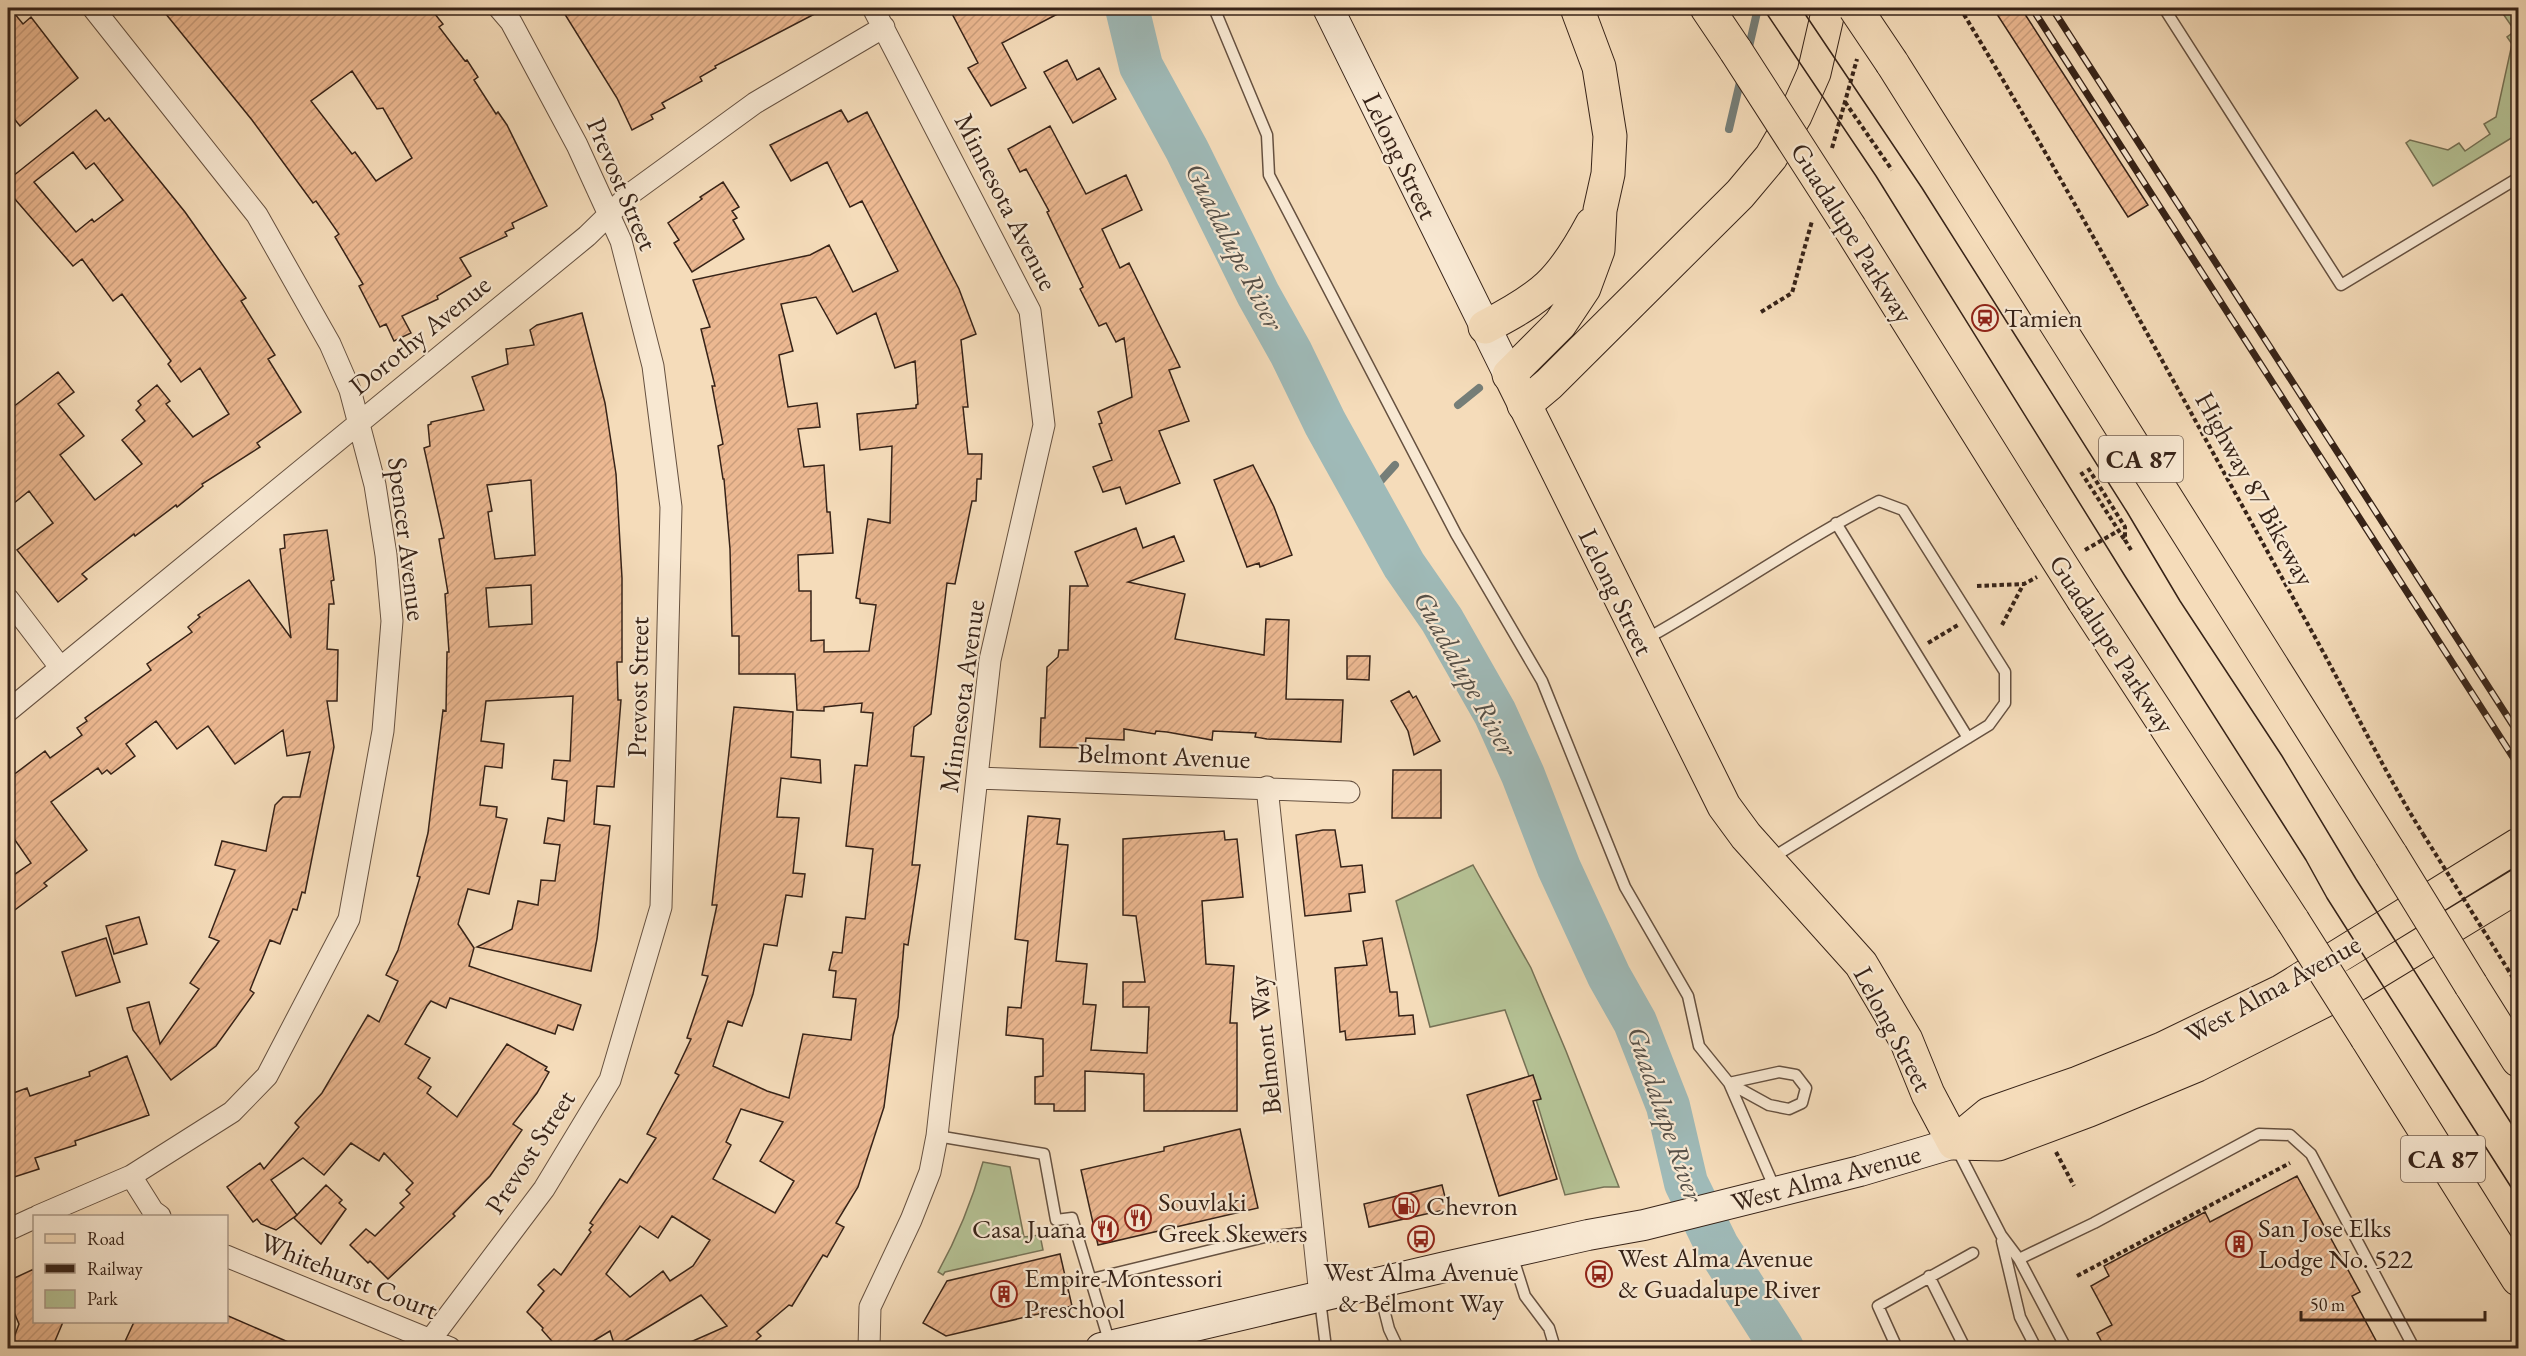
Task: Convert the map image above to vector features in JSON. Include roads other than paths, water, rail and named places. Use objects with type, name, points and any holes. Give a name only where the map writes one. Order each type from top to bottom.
[{"type":"main road","name":"Lelong Street","points":[[1328,8],[1724,806],[1767,861],[1861,964],[1906,1040],[1928,1094],[1954,1143]]},
{"type":"main road","points":[[1509,375],[1560,324],[1584,288],[1599,250],[1600,210],[1608,174],[1610,136],[1599,67],[1577,8]]},
{"type":"main road","name":"Guadalupe Parkway","points":[[1707,8],[1850,228],[2084,601],[2293,921],[2518,1280]]},
{"type":"main road","points":[[1524,405],[1549,384],[1740,194],[1771,156],[1795,116],[1814,73],[1829,8]]},
{"type":"main road","name":"CA 87","points":[[1855,8],[1892,63],[2518,1059]]},
{"type":"main road","points":[[1485,327],[1533,301],[1555,283],[1580,248],[1600,210]]},
{"type":"main road","name":"West Alma Avenue","points":[[1954,1143],[1989,1114],[2006,1110],[2132,1062],[2282,991],[2518,844]]},
{"type":"main road","name":"West Alma Avenue","points":[[1106,1347],[1377,1282],[1644,1225],[1860,1171],[1954,1143],[1998,1144],[2089,1110],[2197,1065],[2357,984],[2518,886]]},
{"type":"street","name":"Spencer Avenue","points":[[93,8],[257,215],[330,344],[350,390],[375,485],[386,555],[392,621],[383,731],[349,919],[267,1076],[232,1112],[130,1176]]},
{"type":"street","name":"Prevost Street","points":[[431,1339],[544,1189],[610,1080],[661,907],[671,507],[653,366],[621,241],[577,145],[511,22],[499,8]]},
{"type":"street","name":"Minnesota Avenue","points":[[869,1348],[870,1307],[911,1221],[930,1172],[937,1136],[990,660],[1044,425],[1030,311],[873,8]]},
{"type":"street","name":"Dorothy Avenue","points":[[8,711],[587,236],[630,194],[756,103],[884,27]]},
{"type":"street","points":[[8,599],[60,668]]},
{"type":"street","name":"Belmont Avenue","points":[[978,778],[1349,792]]},
{"type":"street","name":"Belmont Way","points":[[1267,788],[1320,1296]]},
{"type":"street","points":[[41,1215],[130,1176],[153,1211],[159,1215]]},
{"type":"street","points":[[8,1230],[33,1218]]},
{"type":"street","name":"Whitehurst Court","points":[[228,1257],[450,1348]]},
{"type":"lane","points":[[1214,8],[1267,135],[1269,175],[1456,534],[1542,681],[1625,887],[1688,996],[1699,1046],[1729,1083],[1770,1194]]},
{"type":"lane","points":[[2164,8],[2341,285],[2518,178]]},
{"type":"lane","points":[[1641,642],[1722,595],[1836,523],[1880,501],[1903,510],[2005,672],[2005,703],[1989,725],[1767,861]]},
{"type":"lane","points":[[1836,523],[1968,738]]},
{"type":"lane","points":[[1779,1072],[1796,1075],[1806,1088],[1802,1103],[1789,1110],[1769,1105],[1729,1083],[1779,1072]]},
{"type":"lane","points":[[2019,1259],[2094,1223],[2259,1134],[2290,1135],[2311,1154],[2414,1348]]},
{"type":"lane","points":[[937,1136],[1044,1154],[1056,1221],[1072,1218],[1092,1279],[1106,1347]]},
{"type":"lane","points":[[1954,1143],[2001,1235],[2019,1259],[2066,1348]]},
{"type":"lane","points":[[1092,1279],[1265,1237],[1312,1232]]},
{"type":"lane","points":[[2001,1235],[2020,1317],[2036,1348]]},
{"type":"lane","points":[[1511,1252],[1525,1296],[1549,1328],[1555,1348]]},
{"type":"lane","points":[[1897,1348],[1878,1306],[1973,1253]]},
{"type":"lane","points":[[1929,1276],[1965,1348]]},
{"type":"lane","points":[[1377,1282],[1389,1329],[1398,1348]]},
{"type":"lane","points":[[1320,1296],[1326,1348]]},
{"type":"waterway","name":"Guadalupe River","points":[[1127,8],[1141,66],[1187,150],[1325,423],[1404,565],[1442,620],[1495,713],[1523,775],[1559,868],[1609,976],[1635,1022],[1668,1106],[1686,1183],[1717,1246],[1782,1348]]},
{"type":"waterway","points":[[1748,51],[1758,8]]},
{"type":"waterway","points":[[1729,129],[1741,78]]},
{"type":"waterway","points":[[1458,405],[1479,388]]},
{"type":"waterway","points":[[1366,497],[1395,465]]},
{"type":"tram line","points":[[1763,8],[1876,176],[2125,576],[2306,860],[2327,898],[2518,1198]]},
{"type":"tram line","points":[[1801,8],[1922,188],[2127,512],[2180,601],[2282,756],[2356,879],[2518,1134]]},
{"type":"railway","points":[[2032,8],[2518,765]]},
{"type":"railway","points":[[2052,8],[2518,733]]},
{"type":"place","name":"Tamien","points":[[1985,318]]},
{"type":"place","name":"Chevron","points":[[1406,1206]]},
{"type":"place","name":"Souvlaki Greek Skewers","points":[[1138,1218]]},
{"type":"place","name":"Casa Juana","points":[[1105,1229]]},
{"type":"place","name":"West Alma Avenue & Belmont Way","points":[[1421,1239]]},
{"type":"place","name":"San Jose Elks Lodge No. 522","points":[[2239,1244]]},
{"type":"place","name":"West Alma Avenue & Guadalupe River","points":[[1599,1274]]},
{"type":"place","name":"Empire Montessori Preschool","points":[[1004,1294]]}]
